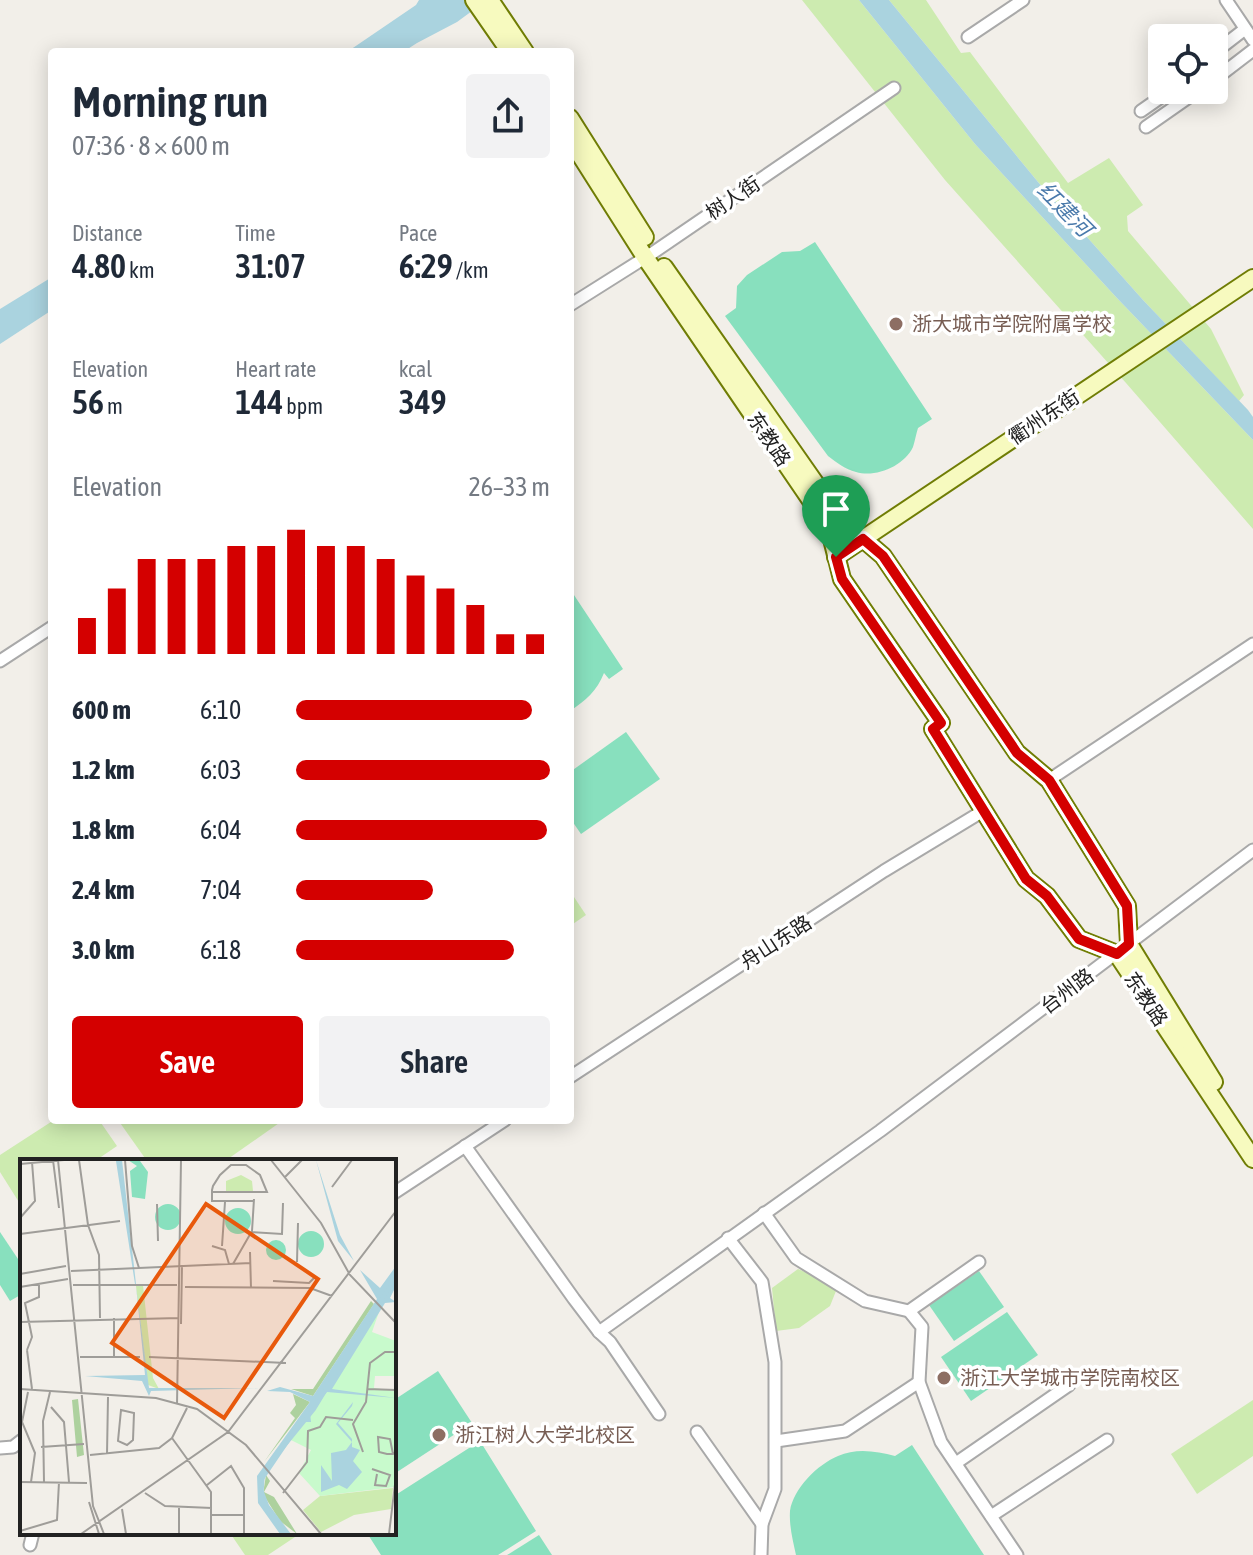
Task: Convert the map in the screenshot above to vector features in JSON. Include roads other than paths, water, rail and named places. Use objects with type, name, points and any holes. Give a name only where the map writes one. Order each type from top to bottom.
[{"type":"street","points":[[474,0],[508,42]]},
{"type":"street","points":[[490,0],[508,42]]},
{"type":"street","points":[[968,37],[1023,0]]},
{"type":"street","points":[[1226,0],[1253,40]]},
{"type":"street","points":[[1228,42],[1245,29]]},
{"type":"street","points":[[1228,69],[1253,50]]},
{"type":"street","name":"树人街","points":[[574,302],[894,88]]},
{"type":"street","points":[[1141,111],[1151,104]]},
{"type":"street","points":[[1146,127],[1179,104]]},
{"type":"street","name":"东教路","points":[[574,125],[649,255],[841,520],[883,556],[1017,753],[1049,780],[1127,906],[1123,949],[1253,1159]]},
{"type":"street","name":"东教路","points":[[574,145],[829,527],[842,579],[941,723],[933,729],[1026,879],[1047,896],[1079,939],[1123,949],[1253,1144]]},
{"type":"street","name":"衢州东街","points":[[836,557],[1253,278]]},
{"type":"street","points":[[0,661],[48,630]]},
{"type":"street","points":[[1049,780],[1253,644]]},
{"type":"street","name":"舟山东路","points":[[574,1074],[884,871],[983,811]]},
{"type":"street","name":"台州路","points":[[599,1332],[880,1131],[1253,850]]},
{"type":"street","points":[[396,1192],[499,1124]]},
{"type":"street","points":[[465,1146],[599,1332],[610,1342],[659,1414]]},
{"type":"street","points":[[764,1213],[796,1258],[865,1301],[909,1311],[922,1327],[919,1382],[941,1442],[1017,1555]]},
{"type":"street","points":[[728,1238],[762,1282],[775,1362],[775,1489],[762,1524],[761,1555]]},
{"type":"street","points":[[909,1311],[979,1262]]},
{"type":"street","points":[[776,1441],[845,1431],[919,1382]]},
{"type":"street","points":[[956,1463],[1069,1385]]},
{"type":"street","points":[[697,1432],[762,1524]]},
{"type":"street","points":[[991,1516],[1107,1440]]},
{"type":"street","points":[[0,1448],[13,1447],[20,1442]]},
{"type":"water","points":[[419,0],[487,0],[457,22],[409,48],[353,48]]},
{"type":"water","points":[[859,0],[889,0],[1038,182],[1143,300],[1248,410],[1253,417],[1253,440],[975,144]]},
{"type":"water","points":[[48,279],[48,313],[0,344],[0,309]]},
{"type":"place","name":"浙大城市学院附属学校","points":[[896,324]]},
{"type":"place","name":"浙江大学城市学院南校区","points":[[944,1378]]},
{"type":"place","name":"浙江树人大学北校区","points":[[439,1435]]},
{"type":"water label","name":"红建河","points":[[1065,209]]}]
